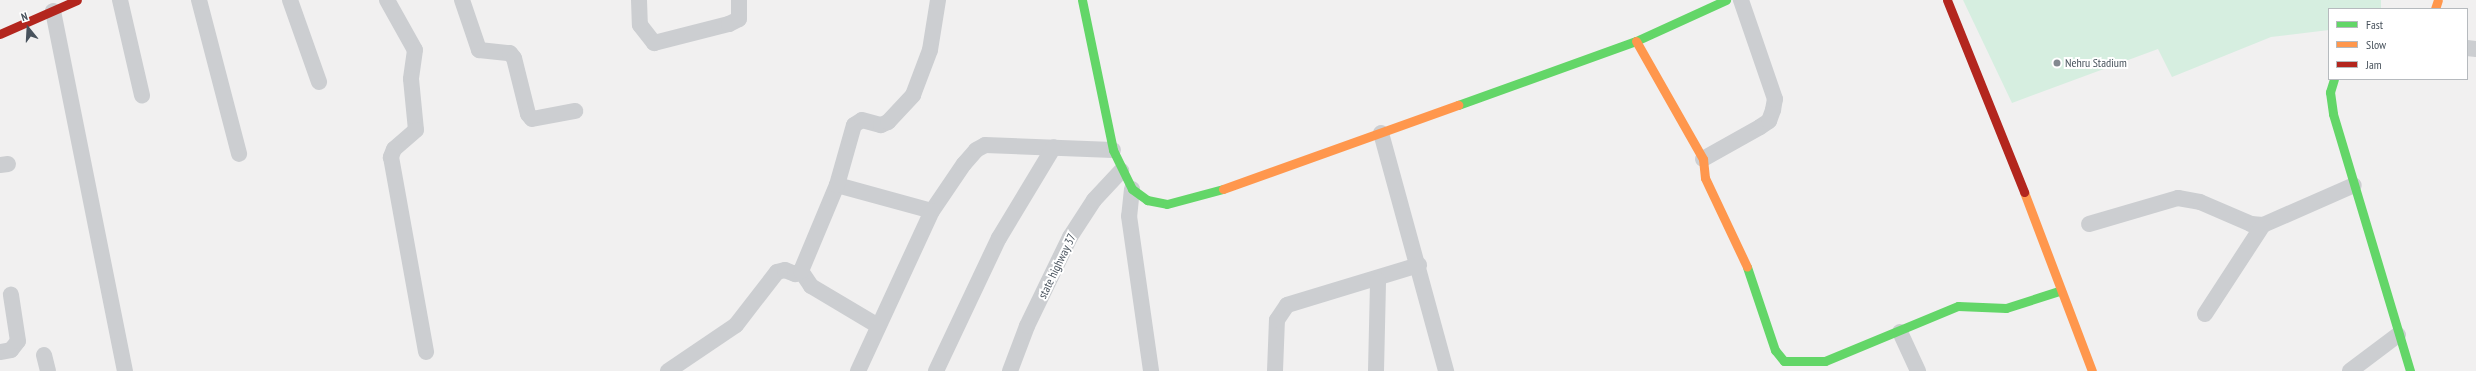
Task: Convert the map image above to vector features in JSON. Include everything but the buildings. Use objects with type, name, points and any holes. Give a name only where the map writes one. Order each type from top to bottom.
[{"type":"main road","points":[[0,34],[77,0]]},
{"type":"main road","points":[[1082,0],[1113,150],[1121,171],[1132,189],[1147,200],[1184,202],[1636,41],[1726,0]]},
{"type":"main road","points":[[1947,0],[1968,45],[2059,291],[2091,371]]},
{"type":"main road","points":[[1636,41],[1703,159],[1705,178],[1756,288],[1775,350],[1784,361],[1807,367],[1844,356],[1958,306],[2006,308],[2059,291]]},
{"type":"main road","points":[[2334,80],[2330,92],[2333,114],[2410,371]]},
{"type":"street","points":[[120,0],[142,95]]},
{"type":"street","points":[[199,0],[239,154]]},
{"type":"street","points":[[290,0],[319,82]]},
{"type":"street","points":[[387,0],[415,50],[411,79],[416,130],[394,149],[391,157],[426,352]]},
{"type":"street","points":[[462,0],[479,50],[510,53],[514,58],[528,114],[532,119],[575,111]]},
{"type":"street","points":[[639,0],[640,25],[654,43],[730,24],[739,19],[739,0]]},
{"type":"street","points":[[668,371],[736,324],[777,272],[785,270],[795,274],[801,271],[837,185],[854,125],[862,120],[881,125],[888,122],[913,95],[930,50],[938,0]]},
{"type":"street","points":[[1703,159],[1769,121],[1773,110],[1775,100],[1741,0]]},
{"type":"street","points":[[54,11],[125,371]]},
{"type":"street","points":[[1381,133],[1419,265],[1446,371]]},
{"type":"street","points":[[858,371],[932,211],[976,150],[999,144],[1113,150]]},
{"type":"street","points":[[936,371],[999,238],[1054,147]]},
{"type":"street","name":"state highway 37","points":[[1010,371],[1027,326],[1070,237],[1094,200],[1121,171]]},
{"type":"street","points":[[837,185],[932,211]]},
{"type":"street","points":[[2089,224],[2178,198],[2200,202],[2251,224],[2262,225],[2354,185]]},
{"type":"street","points":[[1132,189],[1130,216],[1151,371]]},
{"type":"street","points":[[2205,314],[2262,225]]},
{"type":"street","points":[[1275,371],[1277,320],[1287,305],[1378,280],[1419,265]]},
{"type":"street","points":[[801,271],[811,286],[878,326]]},
{"type":"street","points":[[1376,371],[1378,280]]},
{"type":"street","points":[[0,352],[11,350],[18,341],[11,295]]},
{"type":"street","points":[[1900,332],[1918,371]]},
{"type":"street","points":[[2350,371],[2398,335]]},
{"type":"street","points":[[44,355],[48,371]]},
{"type":"green space","name":"Nehru Stadium","points":[[1963,0],[2381,0],[2381,8],[2328,8],[2328,30],[2271,37],[2172,77],[2158,49],[2012,103]]},
{"type":"traffic: fast","points":[[1082,0],[1113,150],[1132,189],[1147,200],[1167,204],[1223,189]]},
{"type":"traffic: fast","points":[[1458,105],[1636,41],[1726,0]]},
{"type":"traffic: fast","points":[[2334,80],[2330,92],[2333,114],[2410,371]]},
{"type":"traffic: fast","points":[[1747,267],[1775,350],[1784,361],[1825,361],[1958,306],[2006,308],[2059,291]]},
{"type":"traffic: slow","points":[[2435,8],[2438,0]]},
{"type":"traffic: slow","points":[[1636,41],[1703,159],[1705,178],[1747,267]]},
{"type":"traffic: slow","points":[[1223,189],[1458,105]]},
{"type":"traffic: slow","points":[[2024,192],[2092,371]]},
{"type":"traffic: jam","points":[[0,34],[77,0]]},
{"type":"traffic: jam","points":[[1947,0],[2024,192]]},
{"type":"place","name":"Nehru Stadium","points":[[2057,63]]}]
